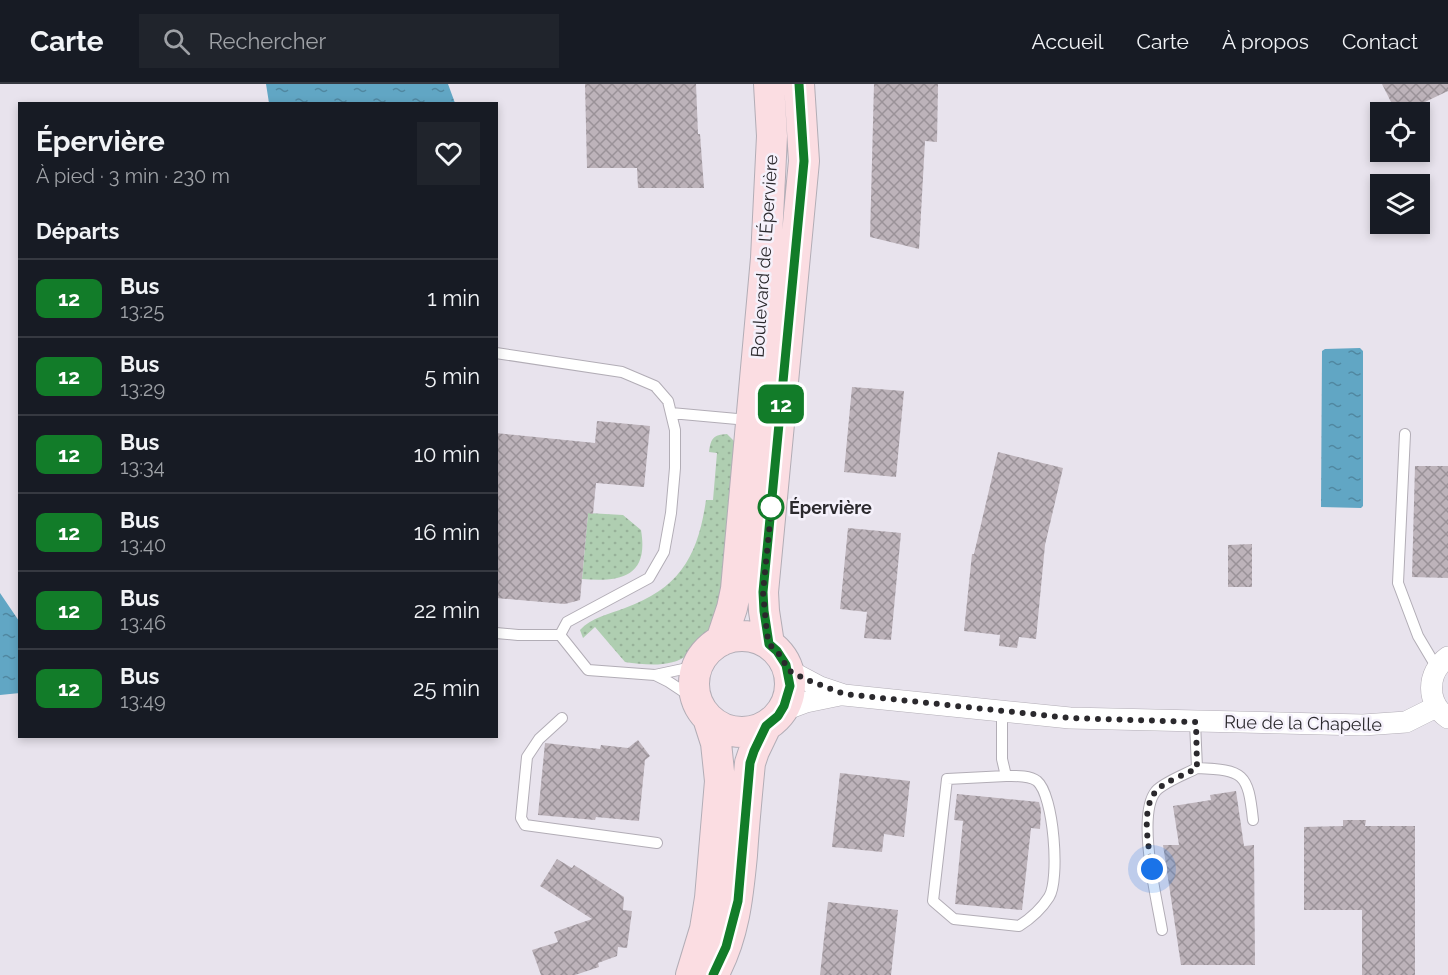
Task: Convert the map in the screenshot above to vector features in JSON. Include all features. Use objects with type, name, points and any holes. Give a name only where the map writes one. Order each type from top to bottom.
[{"type":"street","name":"Boulevard de l'Épervière","points":[[721,641],[736,589],[766,258],[772,136],[769,84]]},
{"type":"street","name":"Boulevard de l'Épervière","points":[[769,644],[763,592],[804,161],[799,84]]},
{"type":"street","points":[[691,975],[709,908],[720,781],[716,743],[693,683],[697,666],[706,651],[721,641],[745,636],[769,644],[781,656],[788,670],[790,691],[754,751],[750,763],[738,901],[724,953],[713,975]]},
{"type":"street","name":"Rue de la Chapelle","points":[[788,670],[820,687],[844,694],[1070,718],[1363,725],[1396,724],[1442,712],[1432,696],[1431,683],[1442,663]]},
{"type":"street","name":"Rue de la Chapelle","points":[[774,719],[821,698],[844,694]]},
{"type":"street","points":[[702,709],[720,728],[736,732],[751,732],[774,719]]},
{"type":"lane","points":[[498,353],[622,372],[655,386],[668,401],[675,430],[675,468],[671,513],[664,552],[649,578],[567,622],[560,634]]},
{"type":"lane","points":[[671,413],[752,420]]},
{"type":"lane","points":[[1405,434],[1398,583],[1414,627],[1442,663]]},
{"type":"lane","points":[[498,633],[560,634]]},
{"type":"lane","points":[[560,634],[588,670],[655,675],[697,666]]},
{"type":"lane","points":[[655,675],[669,682],[702,709]]},
{"type":"lane","points":[[1002,711],[1002,759],[1006,776]]},
{"type":"lane","points":[[562,718],[539,739],[527,757],[521,818],[525,825],[657,843]]},
{"type":"lane","points":[[1196,722],[1197,768]]},
{"type":"lane","points":[[1162,930],[1146,828],[1150,805],[1156,791],[1197,768],[1236,773],[1246,781],[1253,820]]},
{"type":"lane","points":[[1006,776],[1024,776],[1037,781],[1044,792],[1050,810],[1055,872],[1050,896],[1027,921],[1019,926],[954,919],[933,901],[947,779],[1006,776]]},
{"type":"green space","points":[[727,434],[739,450],[716,627],[689,654],[675,662],[650,664],[625,662],[595,627],[583,638],[580,630],[595,619],[644,600],[660,591],[683,568],[698,538],[706,500],[713,500],[717,453],[709,452],[711,443],[716,436]]},
{"type":"green space","points":[[588,513],[623,515],[641,530],[641,558],[629,573],[609,579],[582,579]]},
{"type":"water","points":[[266,84],[448,84],[455,102],[269,102]]},
{"type":"water","points":[[1360,348],[1363,351],[1363,506],[1361,508],[1321,507],[1322,351]]},
{"type":"water","points":[[0,593],[18,620],[18,693],[0,695]]},
{"type":"building","points":[[585,84],[696,84],[698,134],[700,134],[704,188],[638,188],[637,168],[587,168]]},
{"type":"building","points":[[874,84],[938,84],[937,142],[925,141],[919,249],[870,237]]},
{"type":"building","points":[[1382,84],[1448,84],[1448,91],[1425,102],[1391,102]]},
{"type":"building","points":[[852,387],[904,391],[896,477],[844,472]]},
{"type":"building","points":[[597,421],[650,426],[644,487],[596,483],[593,514],[588,513],[580,600],[565,604],[498,598],[498,433],[595,443]]},
{"type":"building","points":[[998,452],[1063,468],[1045,545],[1036,639],[1019,637],[1017,648],[999,646],[1000,635],[964,631],[972,554],[974,554]]},
{"type":"building","points":[[1415,466],[1448,466],[1448,578],[1412,577]]},
{"type":"building","points":[[848,528],[901,533],[891,640],[864,638],[867,612],[840,609]]},
{"type":"building","points":[[1252,544],[1252,587],[1228,587],[1228,545]]},
{"type":"building","points":[[638,740],[650,756],[645,760],[639,821],[538,815],[545,743],[600,749],[601,745],[628,748]]},
{"type":"building","points":[[840,773],[910,781],[904,837],[884,834],[882,852],[832,847]]},
{"type":"building","points":[[1236,791],[1244,846],[1254,845],[1255,965],[1181,965],[1163,845],[1179,845],[1173,806],[1211,800],[1210,795]]},
{"type":"building","points":[[957,794],[1039,802],[1040,829],[1031,828],[1022,910],[955,904],[963,821],[954,820]]},
{"type":"building","points":[[1343,820],[1366,820],[1365,826],[1415,826],[1415,975],[1362,975],[1362,910],[1304,910],[1304,827],[1343,826]]},
{"type":"building","points":[[557,859],[572,868],[574,865],[624,897],[623,910],[632,911],[627,948],[618,947],[617,956],[598,963],[599,967],[575,975],[541,975],[532,950],[558,942],[554,932],[592,919],[540,886]]},
{"type":"building","points":[[828,902],[898,910],[891,975],[820,975]]},
{"type":"bus line","name":"12","points":[[713,975],[724,953],[738,901],[750,763],[766,726],[782,711],[790,691],[790,680],[784,660],[769,644],[763,592],[804,161],[799,84]]},
{"type":"place","name":"Épervière","points":[[771,507]]},
{"type":"route","points":[[771,507],[772,502],[763,592],[769,644],[781,656],[788,670],[820,687],[844,694],[1070,718],[1196,722],[1197,768],[1156,791],[1150,805],[1146,828],[1152,869]]}]
